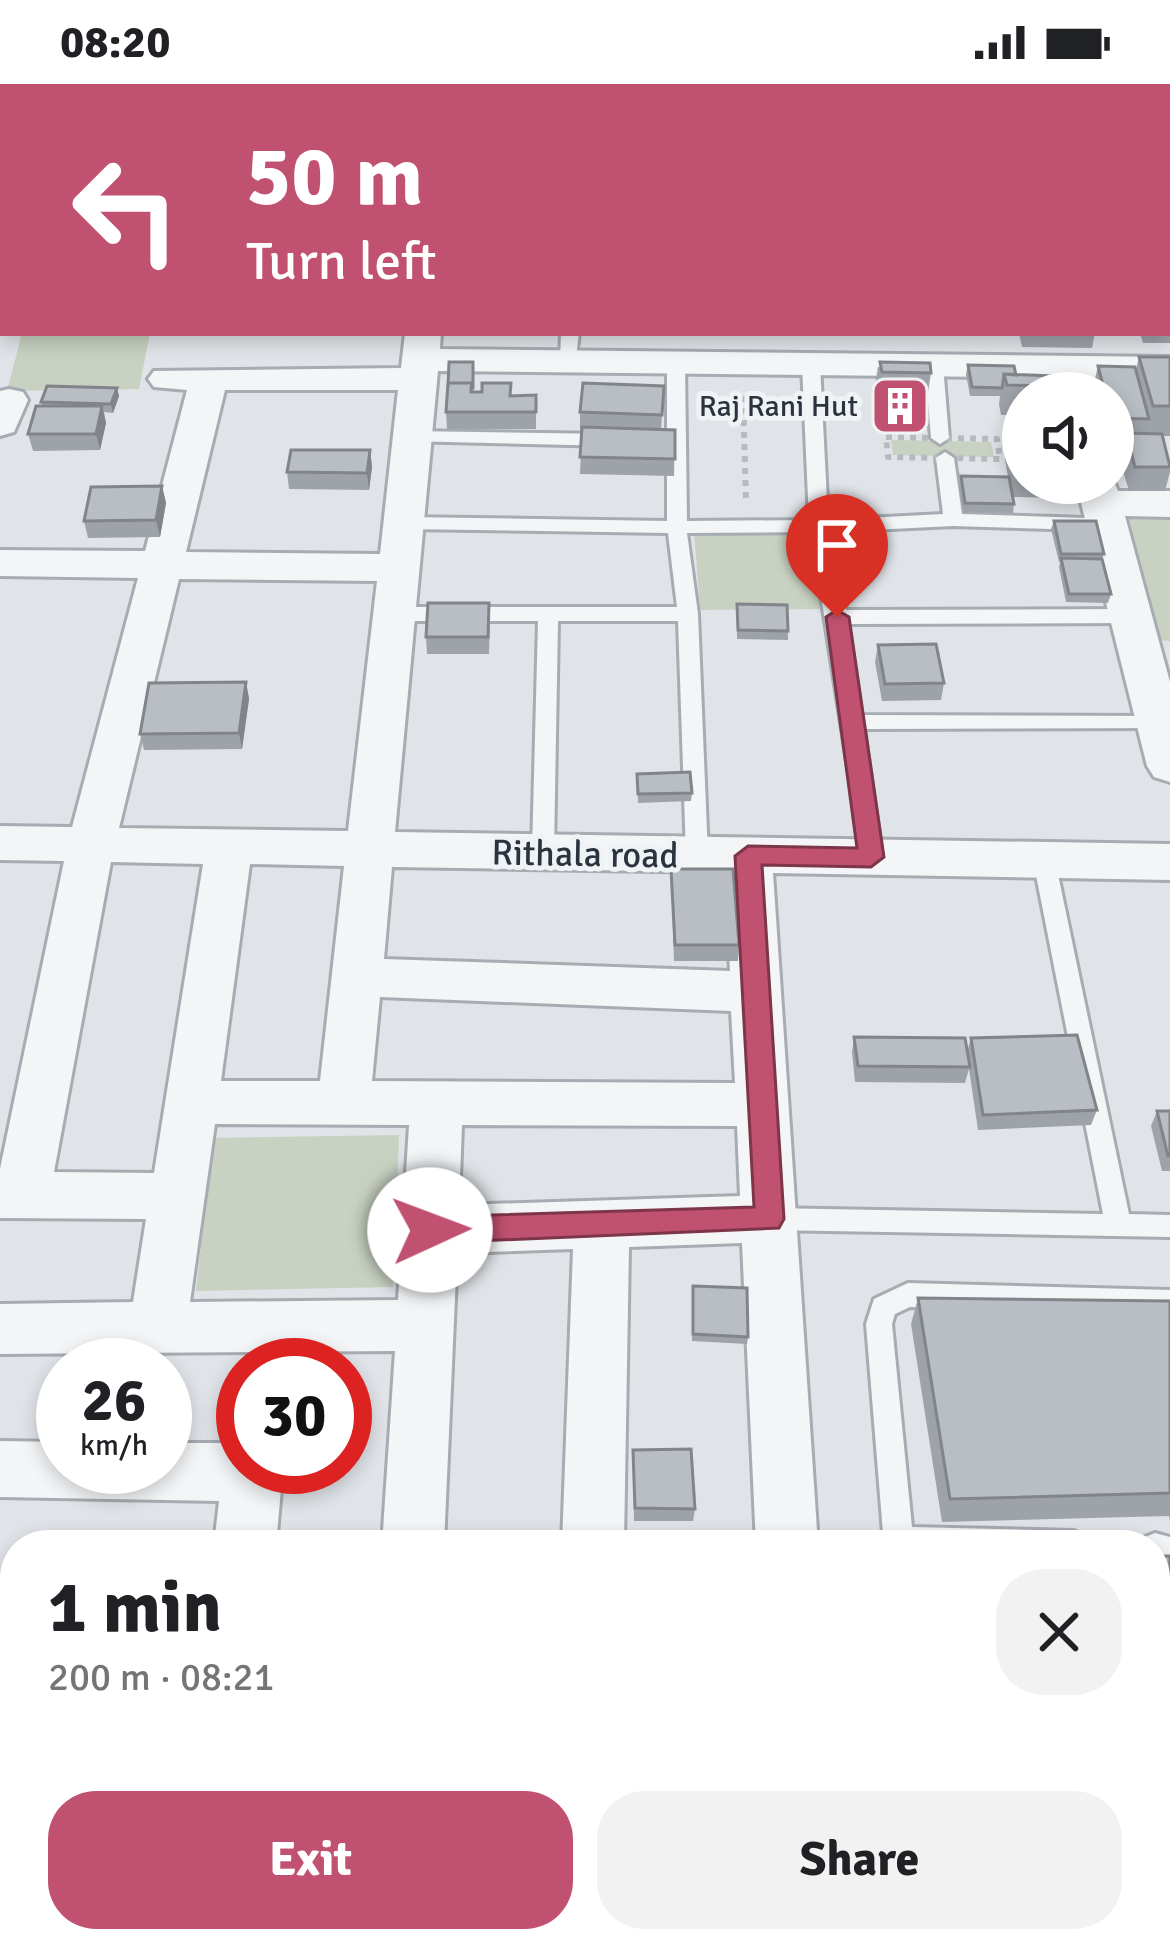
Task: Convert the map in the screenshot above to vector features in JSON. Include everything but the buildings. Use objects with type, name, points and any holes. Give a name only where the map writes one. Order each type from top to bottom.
[{"type":"street","points":[[167,379],[569,347],[676,363],[742,348],[811,364],[932,349],[1033,372]]},
{"type":"street","points":[[1079,372],[1109,350],[1170,368]]},
{"type":"street","points":[[344,1103],[421,358]]},
{"type":"street","points":[[177,1196],[11,1195],[91,844],[208,379]]},
{"type":"street","points":[[1134,503],[1170,504]]},
{"type":"street","points":[[1101,504],[1131,616],[1157,663],[1159,723],[1170,766]]},
{"type":"street","points":[[0,562],[399,568]]},
{"type":"street","name":"Rithala road","points":[[0,843],[1170,862]]},
{"type":"street","points":[[158,1327],[229,847]]},
{"type":"street","points":[[723,855],[756,992],[787,1530]]},
{"type":"street","points":[[357,976],[756,992]]},
{"type":"street","points":[[191,1102],[763,1105]]},
{"type":"street","points":[[414,1530],[437,1103]]},
{"type":"street","points":[[430,1230],[769,1219]]},
{"type":"street","points":[[593,1530],[602,1224]]},
{"type":"street","points":[[323,1338],[425,1324]]},
{"type":"street","points":[[0,1329],[158,1327],[219,1338]]},
{"type":"street","points":[[0,1469],[216,1470]]},
{"type":"street","points":[[246,1530],[250,1494]]},
{"type":"lane","points":[[932,349],[953,520]]},
{"type":"lane","points":[[676,363],[677,527],[723,855]]},
{"type":"lane","points":[[811,364],[820,526],[871,857]]},
{"type":"lane","points":[[411,437],[635,441]]},
{"type":"lane","points":[[657,441],[680,441]]},
{"type":"lane","points":[[404,523],[820,526],[953,520],[1092,504]]},
{"type":"lane","points":[[394,614],[688,614]]},
{"type":"lane","points":[[543,852],[548,614]]},
{"type":"lane","points":[[837,617],[1131,616]]},
{"type":"lane","points":[[852,722],[1159,723]]},
{"type":"lane","points":[[1044,860],[1118,1225]]},
{"type":"lane","points":[[769,1219],[1170,1226]]},
{"type":"lane","points":[[897,1530],[880,1324],[883,1307],[908,1295],[1170,1302]]},
{"type":"path","points":[[742,348],[747,526]]},
{"type":"green space","points":[[21,336],[149,336],[139,389],[7,391]]},
{"type":"green space","points":[[891,440],[991,442],[994,457],[893,455]]},
{"type":"green space","points":[[1125,511],[1170,512],[1170,641],[1155,640]]},
{"type":"green space","points":[[817,530],[828,609],[700,610],[694,531]]},
{"type":"green space","points":[[399,1135],[393,1287],[196,1291],[213,1138]]},
{"type":"place","name":"Raj Rani Hut","points":[[900,406]]},
{"type":"route","points":[[430,1230],[769,1219],[748,856],[871,857],[837,617]]}]
